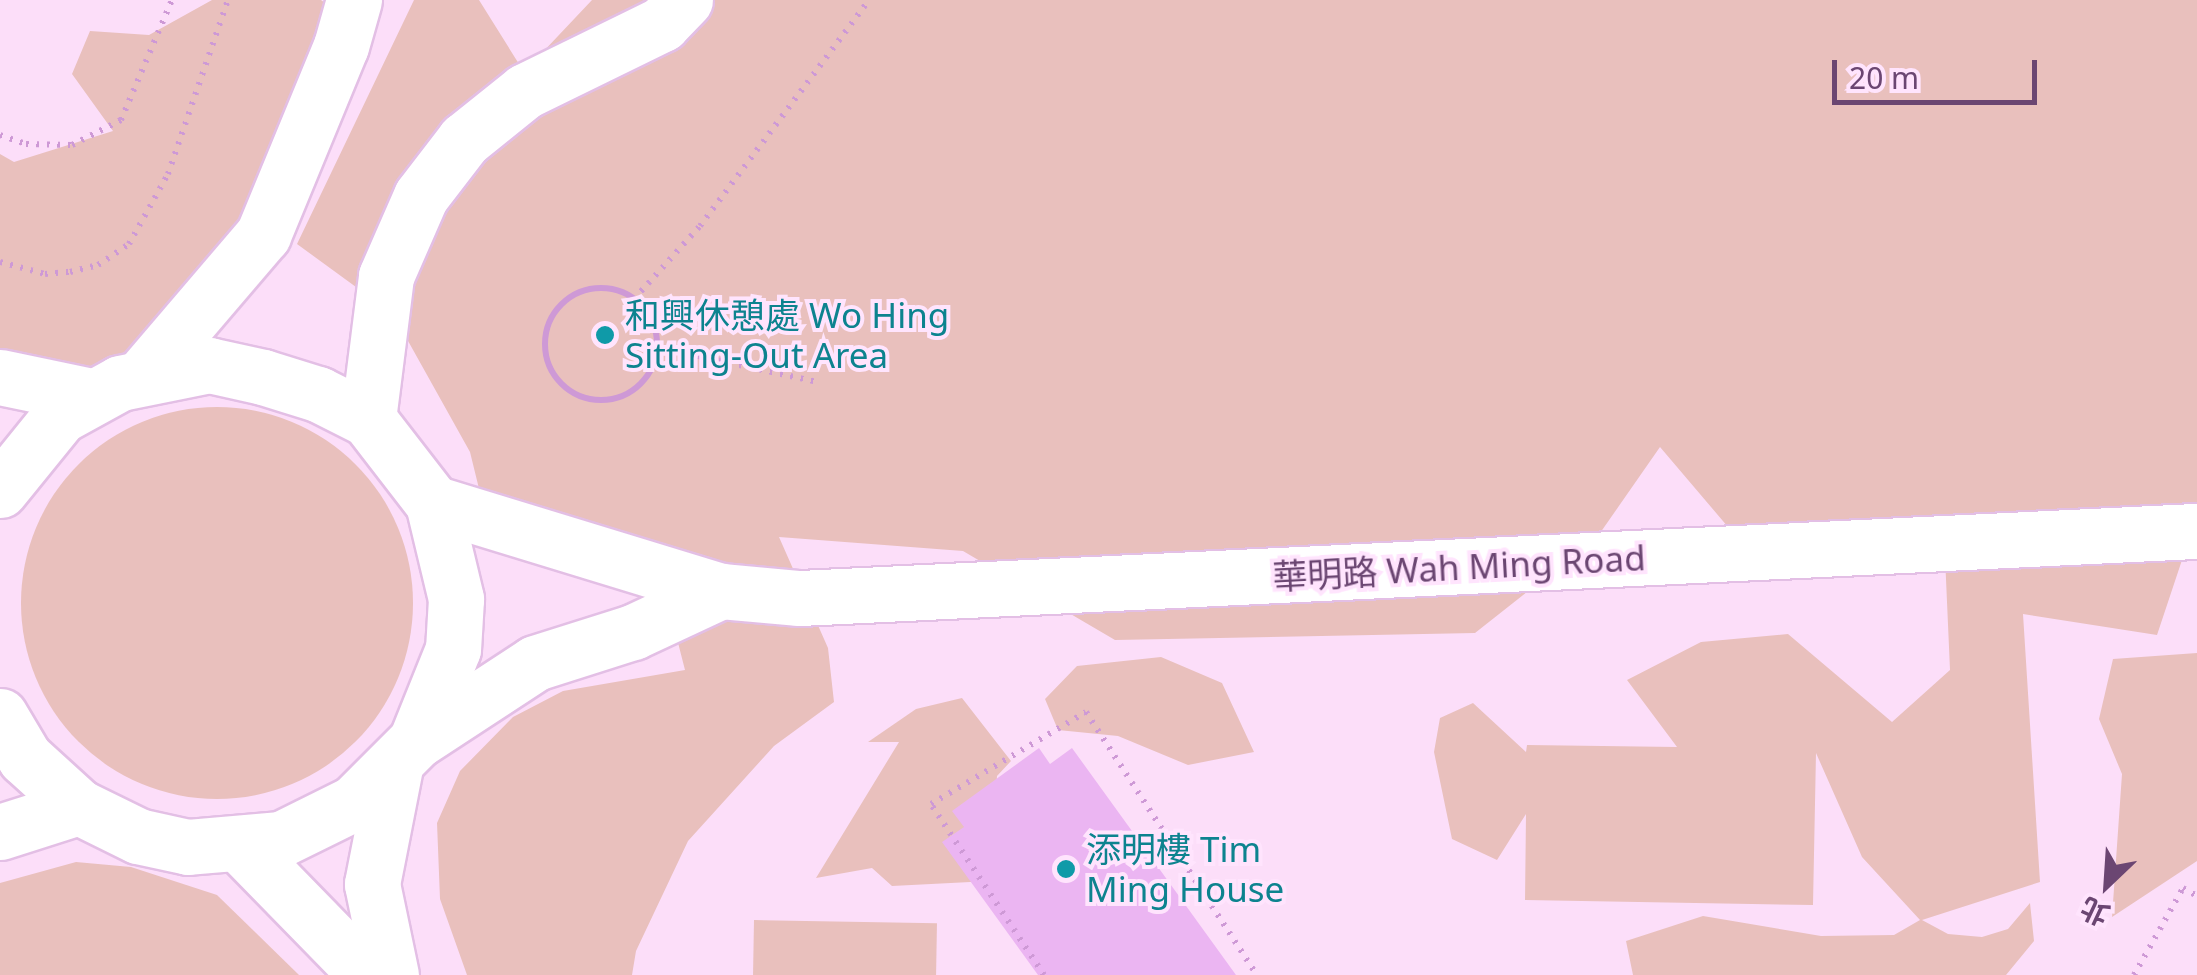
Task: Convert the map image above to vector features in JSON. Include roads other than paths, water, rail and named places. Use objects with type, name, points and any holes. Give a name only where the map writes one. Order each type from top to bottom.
[{"type":"street","points":[[146,374],[263,235],[341,46],[354,0]]},
{"type":"street","points":[[368,420],[386,276],[420,196],[464,140],[525,90],[662,24],[686,0]]},
{"type":"street","points":[[0,490],[33,443],[92,396],[146,374],[209,365],[318,394],[368,420],[433,502],[449,550],[455,615],[438,696],[405,754],[372,884],[391,975]]},
{"type":"street","points":[[0,377],[92,396]]},
{"type":"street","name":"華明路 Wah Ming Road","points":[[433,502],[721,592],[800,598],[2197,532]]},
{"type":"street","name":"華明路 Wah Ming Road","points":[[0,716],[24,758],[79,807],[138,836],[188,847],[242,847],[320,824],[405,754],[534,663],[633,632],[721,592]]},
{"type":"street","points":[[0,832],[79,807]]},
{"type":"street","points":[[242,847],[367,975]]},
{"type":"place","name":"和興休憩處 Wo Hing Sitting-Out Area","points":[[605,335]]},
{"type":"place","name":"添明樓 Tim Ming House","points":[[1066,869]]}]
